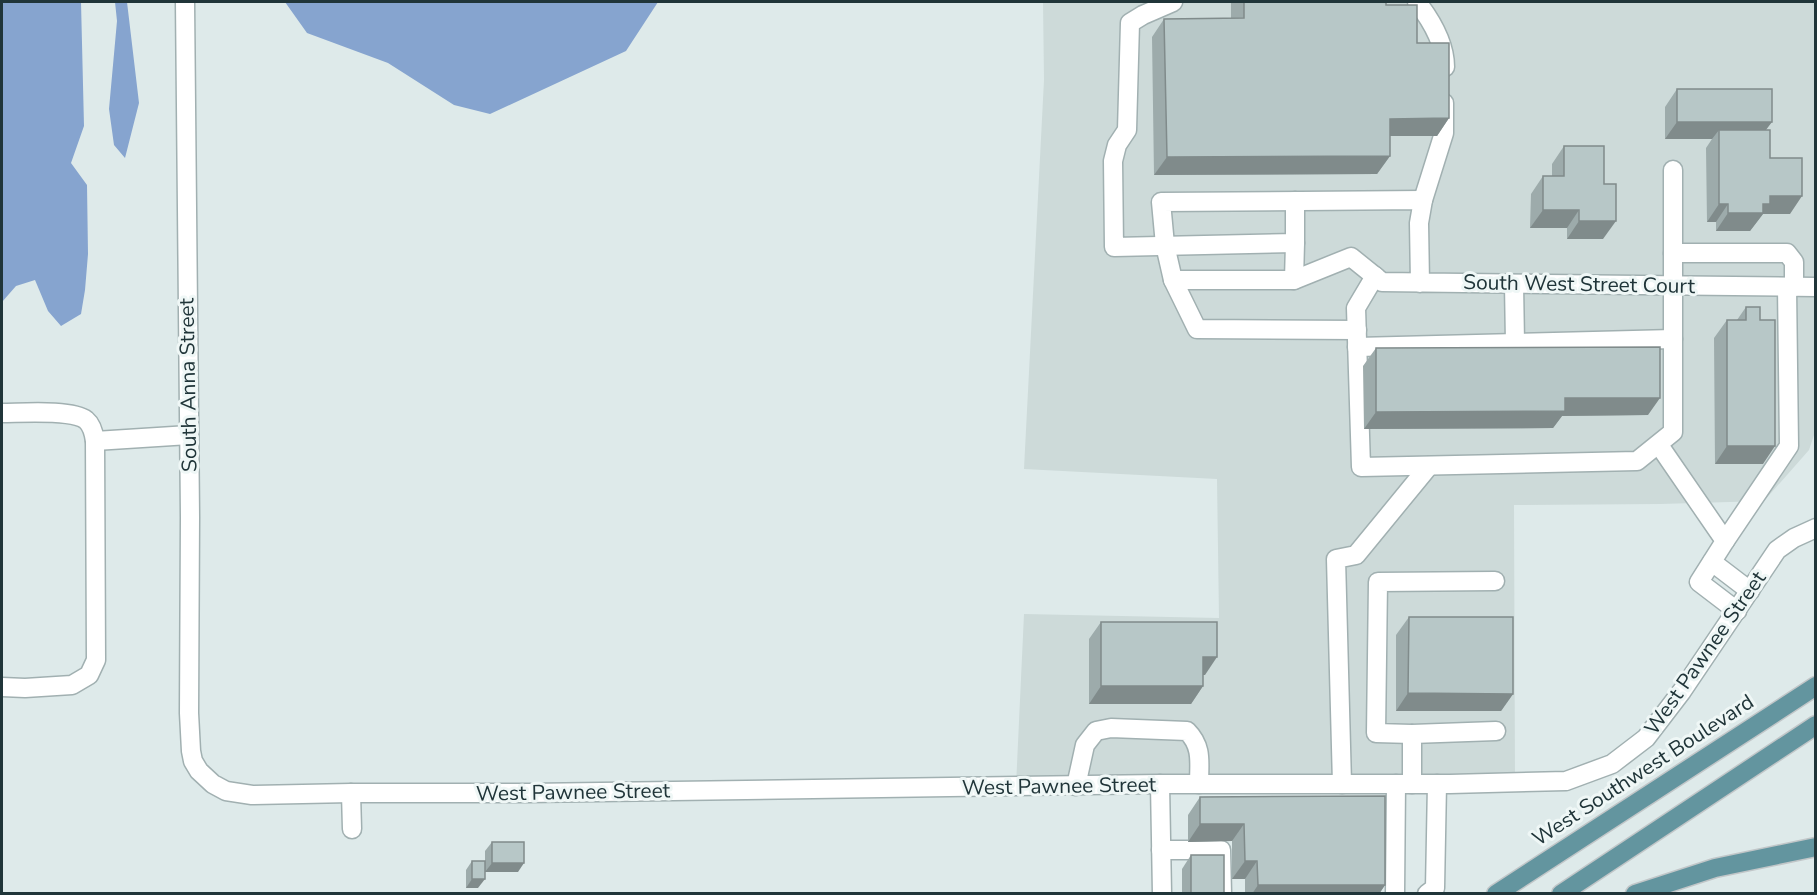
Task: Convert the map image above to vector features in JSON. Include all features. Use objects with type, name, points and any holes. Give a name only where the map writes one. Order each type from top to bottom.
[{"type":"main road","name":"West Southwest Boulevard","points":[[1496,894],[1815,686]]},
{"type":"main road","points":[[1561,894],[1815,725]]},
{"type":"main road","points":[[1635,894],[1715,868],[1815,847]]},
{"type":"street","name":"South Anna Street","points":[[185,2],[189,713],[191,751],[196,767]]},
{"type":"street","points":[[1173,2],[1130,23],[1127,130],[1117,145],[1113,160],[1114,247],[1295,243]]},
{"type":"street","points":[[1417,2],[1430,19],[1445,57],[1443,133],[1423,200],[1419,223],[1420,283]]},
{"type":"street","points":[[1375,276],[1356,308],[1360,467],[1637,461],[1673,432],[1673,170]]},
{"type":"street","points":[[1423,200],[1161,202],[1165,245],[1173,280],[1197,329],[1357,338],[1515,343],[1673,339]]},
{"type":"street","points":[[1173,280],[1294,280],[1295,201]]},
{"type":"street","points":[[1673,253],[1787,253],[1794,262],[1790,287],[1789,446],[1699,582],[1737,611]]},
{"type":"street","name":"South West Street Court","points":[[1294,280],[1351,257],[1382,282],[1815,287]]},
{"type":"street","points":[[1514,284],[1515,343]]},
{"type":"street","points":[[2,413],[70,414],[87,420],[96,441],[96,660],[90,675],[72,685],[2,687]]},
{"type":"street","points":[[96,441],[189,435]]},
{"type":"street","points":[[1659,445],[1725,541]]},
{"type":"street","points":[[1342,784],[1336,559],[1356,555],[1429,466]]},
{"type":"street","name":"West Pawnee Street","points":[[196,767],[213,784],[226,791],[252,795],[1566,781],[1612,764],[1646,738],[1682,691],[1777,550],[1794,538],[1815,528]]},
{"type":"street","points":[[1712,562],[1750,591]]},
{"type":"street","points":[[1496,581],[1378,582],[1376,733],[1496,731]]},
{"type":"street","points":[[1076,786],[1085,745],[1096,731],[1111,728],[1187,731],[1196,739],[1199,752],[1198,784]]},
{"type":"street","points":[[1395,894],[1404,784],[1412,734]]},
{"type":"street","points":[[1160,784],[1162,894]]},
{"type":"street","points":[[1427,894],[1435,888],[1437,784]]},
{"type":"street","points":[[351,793],[352,829]]},
{"type":"street","points":[[1161,850],[1221,850],[1222,894]]},
{"type":"shaded area","points":[[1043,2],[1815,2],[1816,429],[1809,450],[1764,501],[1514,505],[1515,782],[1016,786],[1024,614],[1219,618],[1217,479],[1024,469],[1044,80]]},
{"type":"water","points":[[2,2],[81,2],[84,126],[71,163],[87,185],[88,254],[81,314],[61,326],[48,311],[35,280],[16,286],[2,302]]},
{"type":"water","points":[[115,2],[127,2],[139,103],[125,158],[114,145],[109,109],[117,21]]},
{"type":"water","points":[[285,2],[658,2],[626,51],[490,114],[454,105],[388,63],[307,33]]},
{"type":"building","points":[[1244,2],[1386,2],[1386,5],[1417,5],[1417,43],[1449,43],[1449,118],[1390,119],[1390,156],[1167,157],[1164,19],[1244,18]]},
{"type":"building","points":[[1677,89],[1772,89],[1772,122],[1677,122]]},
{"type":"building","points":[[1719,130],[1770,130],[1770,158],[1802,158],[1802,196],[1770,196],[1770,204],[1763,204],[1763,213],[1728,213],[1728,204],[1719,204]]},
{"type":"building","points":[[1564,146],[1604,146],[1604,184],[1616,184],[1616,221],[1579,221],[1579,210],[1543,210],[1543,176],[1564,176]]},
{"type":"building","points":[[1746,307],[1760,307],[1760,320],[1775,320],[1775,446],[1727,446],[1727,320],[1746,320]]},
{"type":"building","points":[[1660,347],[1660,398],[1565,398],[1565,411],[1376,412],[1376,348]]},
{"type":"building","points":[[1409,617],[1513,617],[1513,694],[1408,693]]},
{"type":"building","points":[[1101,622],[1217,622],[1217,657],[1203,657],[1203,686],[1101,686]]},
{"type":"building","points":[[1385,796],[1385,885],[1258,885],[1257,861],[1245,861],[1244,824],[1200,824],[1200,797]]},
{"type":"building","points":[[492,842],[524,842],[524,863],[492,863]]},
{"type":"building","points":[[1191,855],[1224,855],[1224,894],[1191,894]]},
{"type":"building","points":[[472,861],[485,861],[485,879],[472,879]]}]
